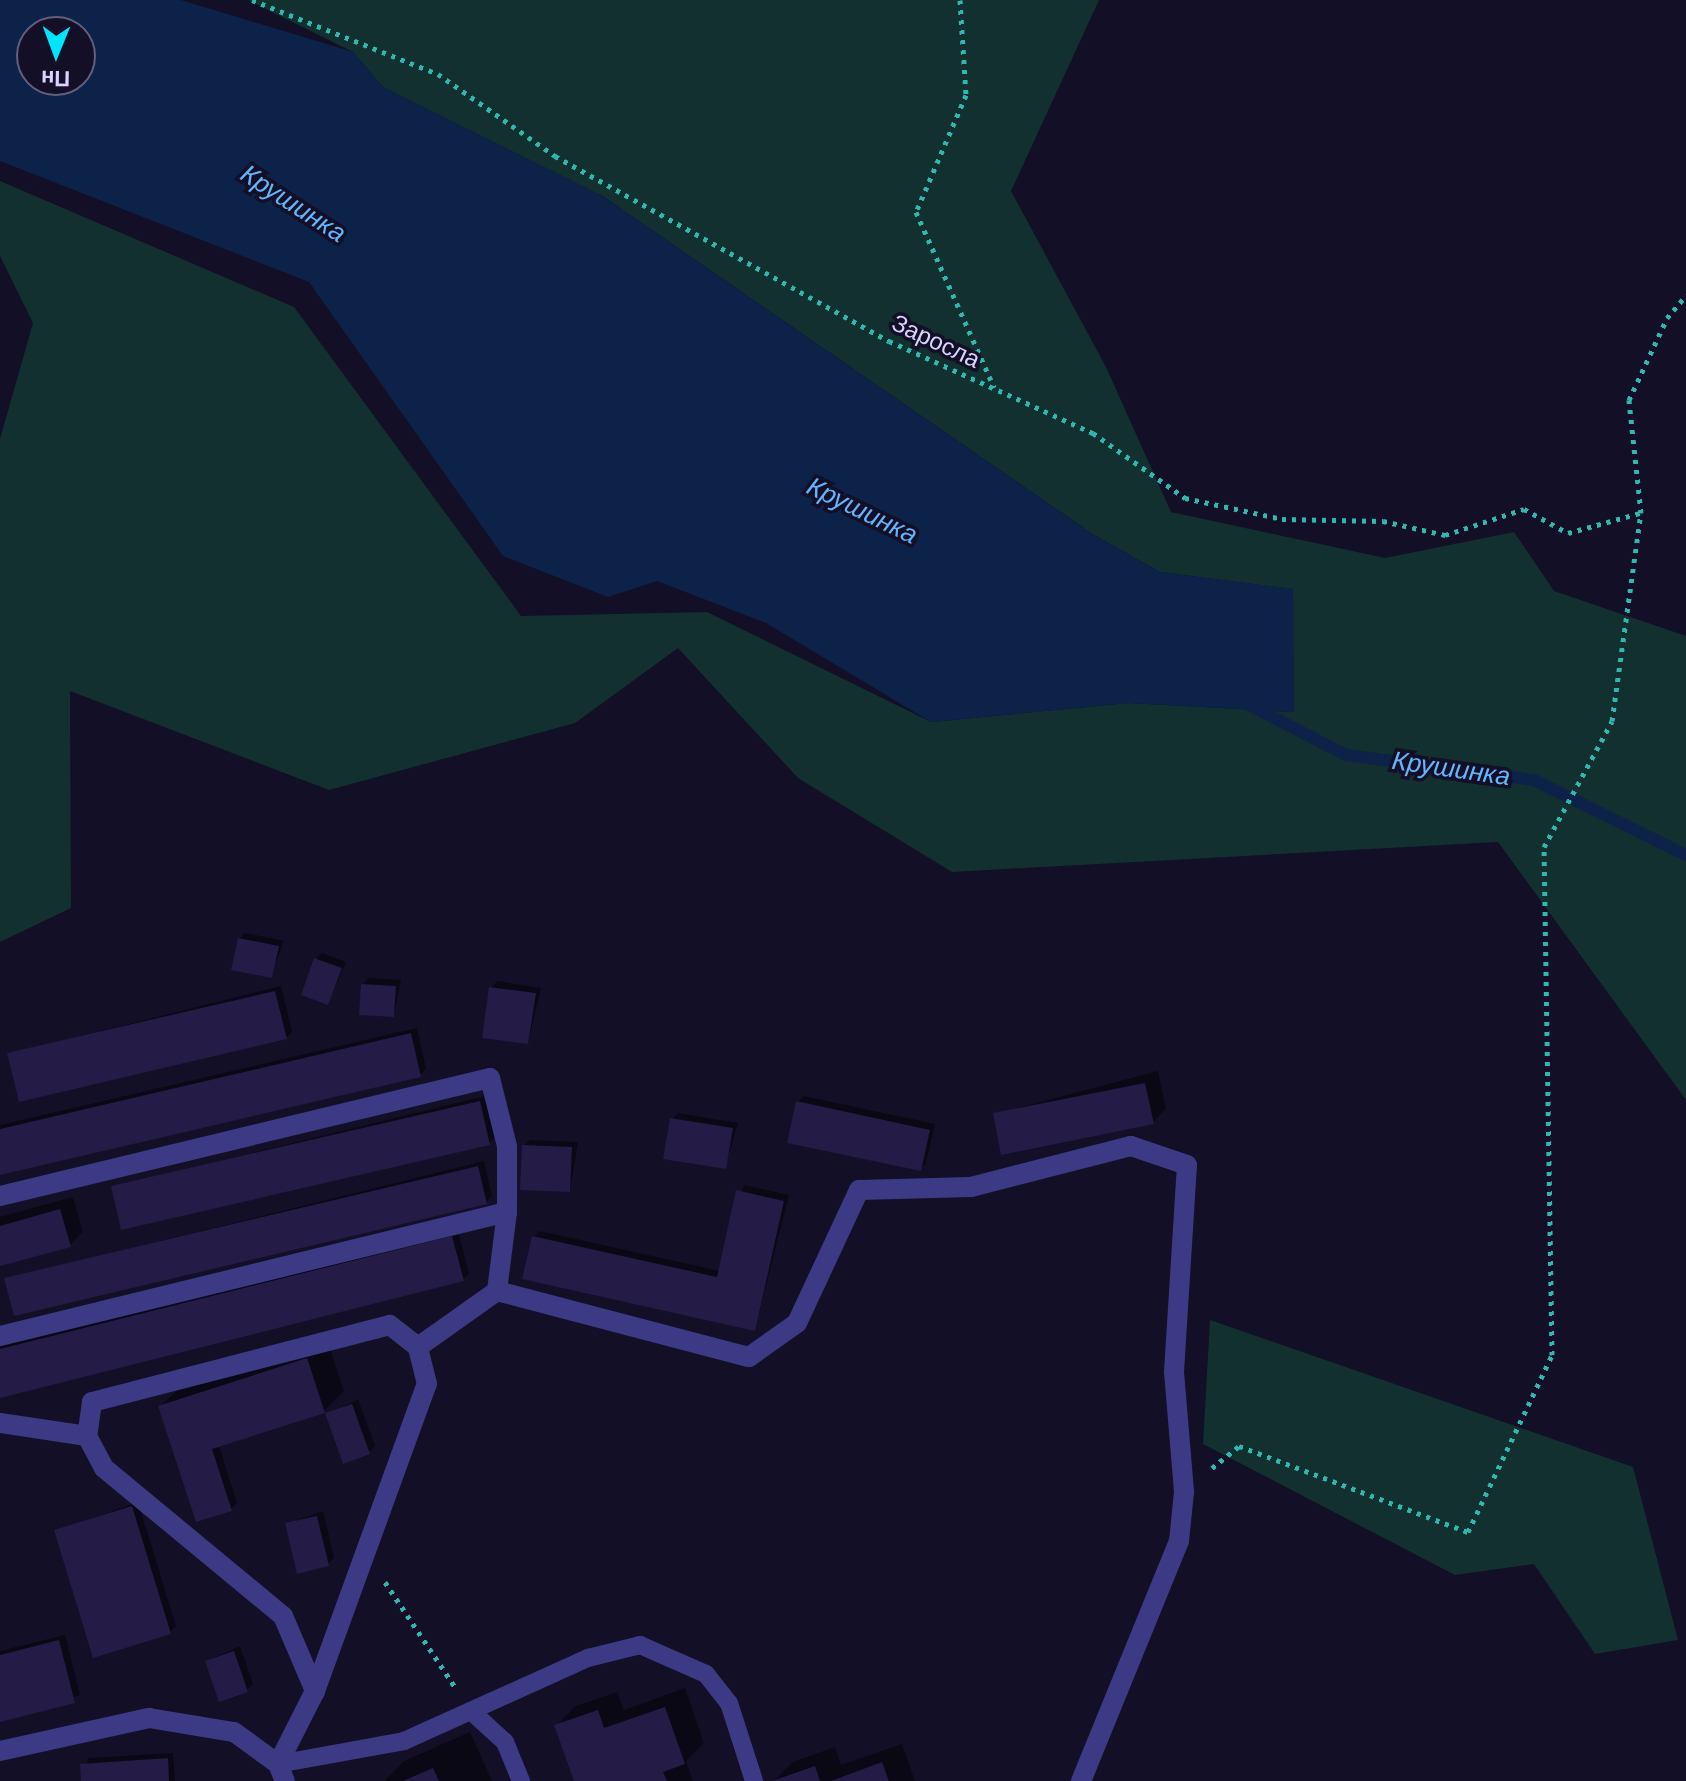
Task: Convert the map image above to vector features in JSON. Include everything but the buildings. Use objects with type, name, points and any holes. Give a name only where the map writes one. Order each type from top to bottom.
[{"type":"street","points":[[0,1196],[490,1078],[507,1146],[507,1212],[497,1291],[418,1347]]},
{"type":"street","points":[[497,1291],[749,1357],[797,1323],[859,1190],[971,1187],[1131,1146],[1187,1165],[1174,1372],[1184,1492],[1179,1541],[1081,1781]]},
{"type":"street","points":[[0,1336],[507,1212]]},
{"type":"street","points":[[0,1751],[149,1718],[234,1732],[282,1773],[315,1691],[427,1384],[418,1347],[390,1325],[92,1402],[87,1436],[104,1468],[283,1616],[315,1691]]},
{"type":"street","points":[[0,1423],[87,1436]]},
{"type":"lane","points":[[282,1773],[404,1741],[588,1658],[640,1645],[706,1674],[729,1703],[754,1781]]},
{"type":"lane","points":[[471,1711],[505,1742],[521,1781]]},
{"type":"path","name":"Заросла","points":[[252,0],[438,74],[555,156],[889,341],[1093,433],[1185,498],[1282,519],[1383,521],[1445,535],[1524,509],[1568,533],[1641,513]]},
{"type":"path","points":[[960,0],[966,95],[916,212],[994,388]]},
{"type":"path","points":[[1184,1492],[1239,1446],[1468,1532],[1552,1355],[1544,847],[1612,721],[1641,513],[1629,400],[1667,318],[1686,295]]},
{"type":"path","points":[[365,1552],[471,1711]]},
{"type":"green space","points":[[248,0],[1099,0],[1011,191],[1106,367],[1171,512],[1385,558],[1514,532],[1554,591],[1686,636],[1686,1100],[1498,842],[952,872],[798,778],[678,648],[575,723],[329,790],[70,691],[71,908],[0,942],[0,439],[33,323],[0,256],[0,181],[294,307],[521,616],[707,612],[931,722],[1129,703],[1294,712],[1292,589],[1160,572],[1094,535],[604,197],[383,87],[353,52]]},
{"type":"green space","points":[[1210,1320],[1633,1467],[1678,1640],[1595,1654],[1534,1564],[1455,1575],[1203,1444]]},
{"type":"water","points":[[0,0],[181,0],[353,52],[383,87],[604,197],[1094,535],[1160,572],[1293,589],[1294,712],[1129,703],[931,722],[766,623],[657,581],[608,597],[503,556],[309,282],[0,161]]},
{"type":"waterway","name":"Крушинка","points":[[1245,703],[1346,755],[1534,780],[1686,855]]}]
